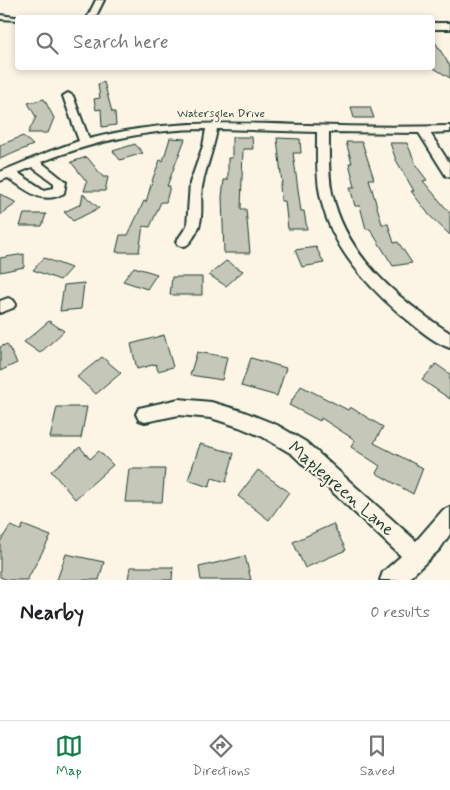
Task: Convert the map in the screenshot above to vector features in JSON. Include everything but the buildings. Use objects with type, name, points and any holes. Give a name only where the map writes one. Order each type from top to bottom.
[{"type":"street","points":[[92,15],[100,0]]},
{"type":"street","points":[[0,17],[15,18]]},
{"type":"street","points":[[435,26],[449,27]]},
{"type":"street","points":[[68,96],[85,143]]},
{"type":"street","points":[[183,242],[194,227],[196,183],[209,146],[212,126]]},
{"type":"street","name":"Watersglen Drive","points":[[4,175],[85,143],[144,130],[212,126],[323,129],[450,129]]},
{"type":"street","points":[[323,129],[326,193],[339,231],[356,260],[374,281],[398,303],[450,341]]},
{"type":"street","points":[[422,130],[450,173]]},
{"type":"street","points":[[4,175],[40,195],[55,194],[60,190],[60,182],[33,162]]},
{"type":"street","name":"Maplegreen Lane","points":[[145,414],[179,407],[211,410],[242,419],[270,431],[299,448],[416,556]]},
{"type":"street","points":[[391,580],[432,541],[450,517]]}]
